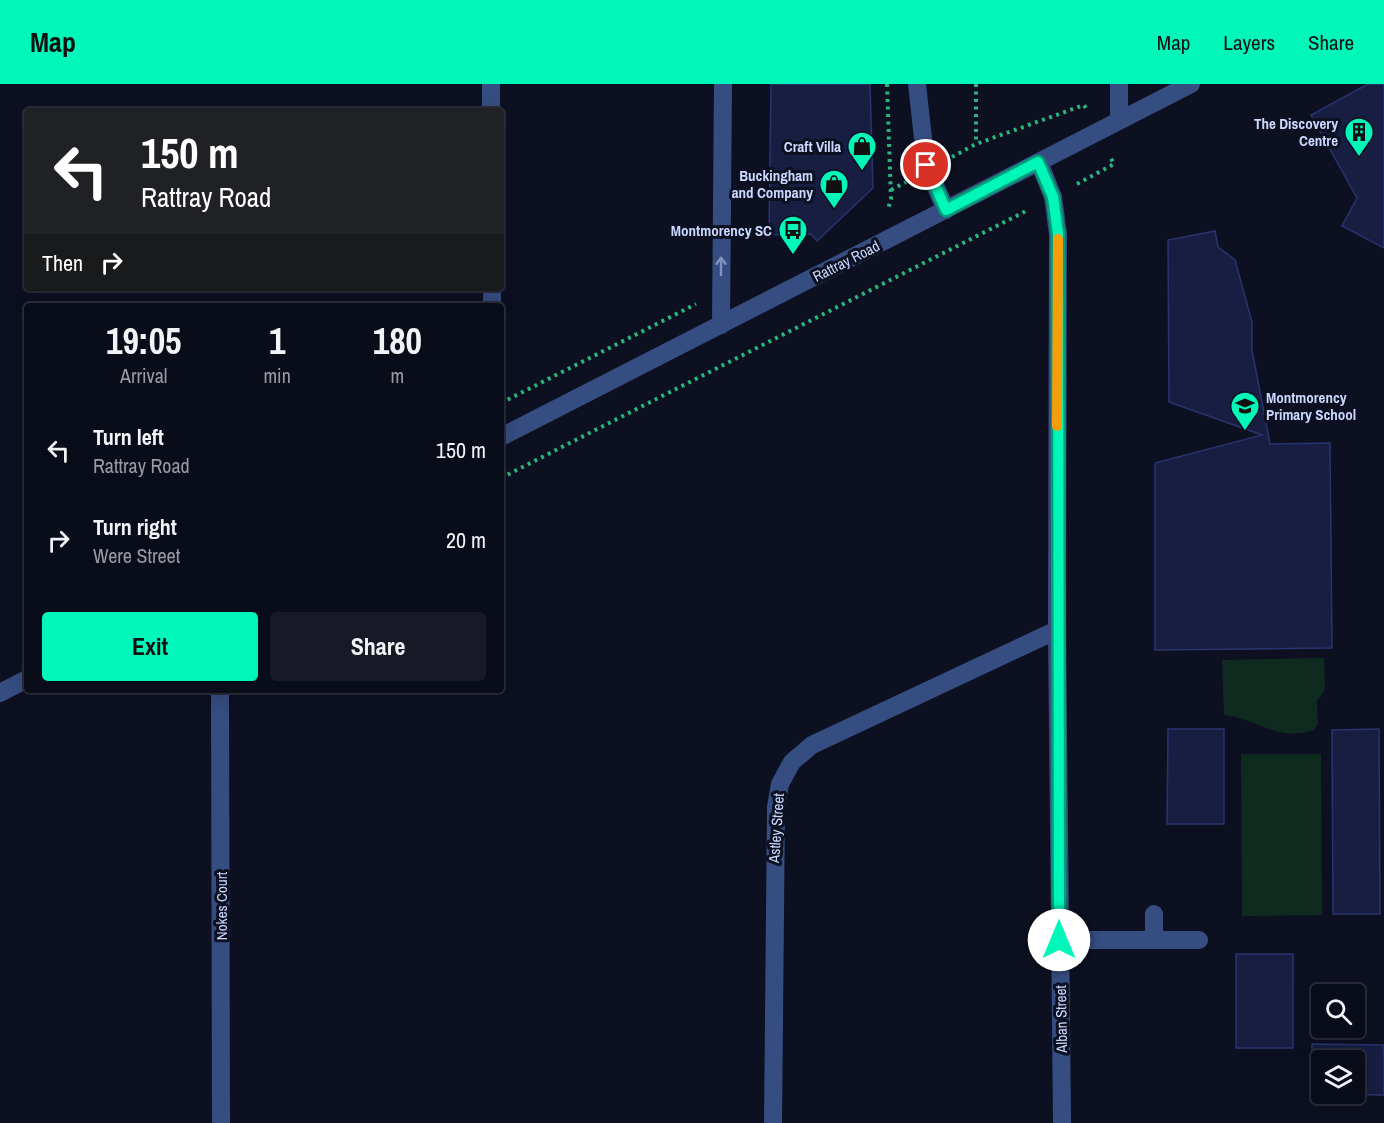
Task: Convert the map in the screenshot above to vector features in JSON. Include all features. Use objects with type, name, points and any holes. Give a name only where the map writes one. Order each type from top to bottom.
[{"type":"street","points":[[491,84],[491,108]]},
{"type":"street","points":[[721,324],[723,84]]},
{"type":"street","points":[[917,84],[926,165],[946,210]]},
{"type":"street","points":[[1119,84],[1119,119]]},
{"type":"street","name":"Rattray Road","points":[[504,431],[721,324],[1191,84]]},
{"type":"street","name":"Alban Street","points":[[1038,162],[1053,197],[1058,234],[1057,630],[1062,1123]]},
{"type":"street","name":"Astley Street","points":[[773,1123],[773,844],[780,784],[792,762],[812,745],[1057,630]]},
{"type":"street","points":[[0,693],[24,681]]},
{"type":"street","name":"Nokes Court","points":[[220,693],[222,1123]]},
{"type":"street","points":[[1154,914],[1154,940]]},
{"type":"street","points":[[1059,940],[1198,940]]},
{"type":"path","points":[[976,84],[976,144]]},
{"type":"green space","points":[[1324,658],[1325,690],[1317,701],[1318,724],[1314,730],[1301,733],[1278,732],[1224,715],[1222,660]]},
{"type":"green space","points":[[1241,754],[1321,754],[1322,915],[1242,916]]},
{"type":"building","points":[[771,84],[870,84],[873,188],[817,241],[811,234],[769,235]]},
{"type":"building","name":"The Discovery Centre","points":[[1368,84],[1384,84],[1384,248],[1342,226],[1357,198],[1311,115]]},
{"type":"building","points":[[1215,231],[1218,247],[1235,260],[1252,322],[1252,350],[1270,444],[1330,443],[1332,648],[1155,650],[1155,463],[1262,435],[1169,402],[1168,240]]},
{"type":"building","points":[[1168,729],[1224,729],[1224,824],[1167,824]]},
{"type":"building","points":[[1379,729],[1380,914],[1333,914],[1332,730]]},
{"type":"building","points":[[1236,954],[1293,954],[1293,1048],[1236,1048]]},
{"type":"building","points":[[1312,1044],[1384,1045],[1384,1095],[1365,1095],[1365,1050],[1312,1050]]},
{"type":"slow traffic","points":[[1057,426],[1058,239]]},
{"type":"place","name":"The Discovery Centre","points":[[1359,158]]},
{"type":"place","name":"Craft Villa","points":[[862,172]]},
{"type":"place","name":"Buckingham and Company","points":[[834,210]]},
{"type":"place","name":"Montmorency SC","points":[[793,256]]},
{"type":"place","name":"Montmorency Primary School","points":[[1245,432]]},
{"type":"route","points":[[926,165],[946,210],[1038,162],[1053,197],[1058,234],[1059,940]]}]
